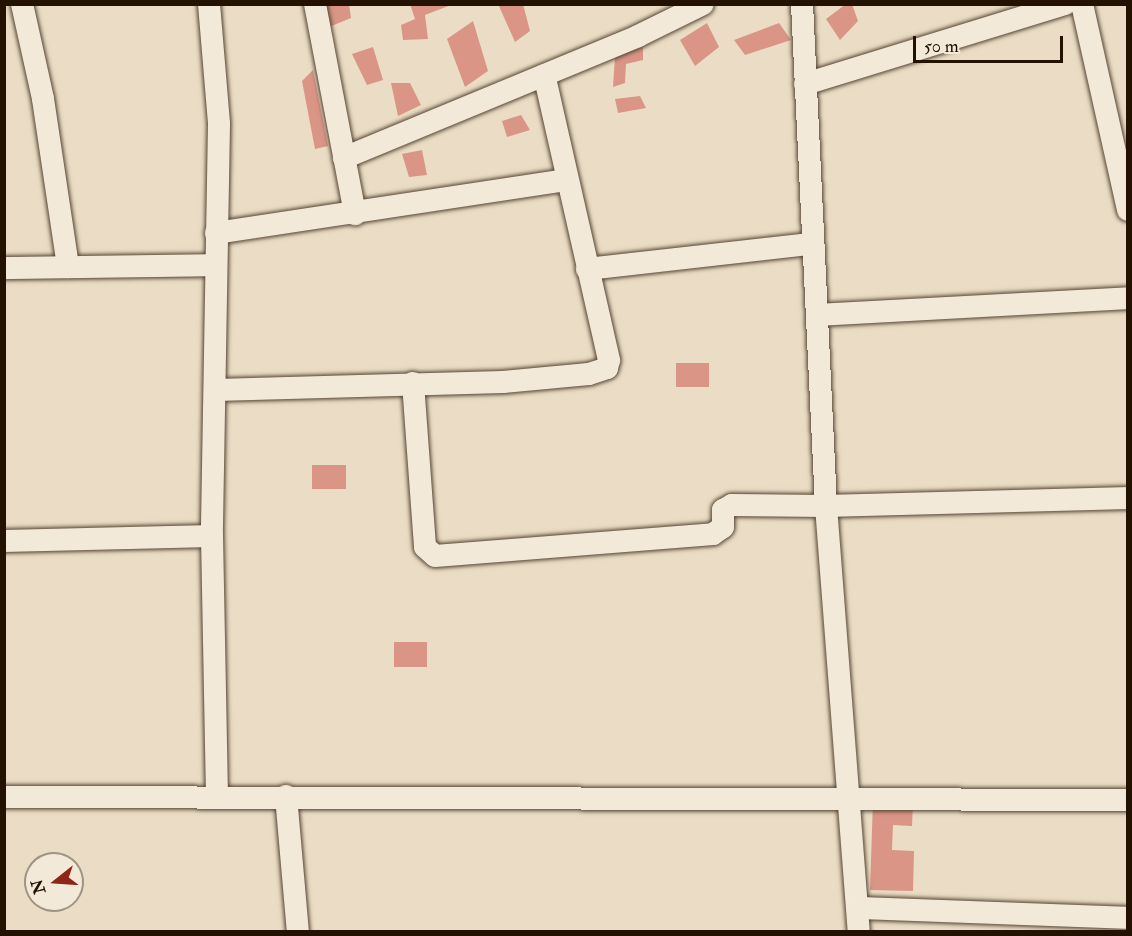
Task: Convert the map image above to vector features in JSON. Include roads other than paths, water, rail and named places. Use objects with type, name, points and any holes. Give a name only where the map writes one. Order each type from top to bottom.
[{"type":"street","points":[[22,4],[43,99],[68,267]]},
{"type":"street","points":[[209,4],[219,124],[212,536],[217,797]]},
{"type":"street","points":[[315,4],[355,214]]},
{"type":"street","points":[[344,158],[544,75],[703,4]]},
{"type":"street","points":[[802,4],[811,244],[818,315],[826,507],[859,932]]},
{"type":"street","points":[[805,84],[1065,4]]},
{"type":"street","points":[[1082,4],[1128,210]]},
{"type":"street","points":[[216,390],[413,382],[503,382],[601,372],[609,360],[566,180],[544,75]]},
{"type":"street","points":[[216,232],[355,214],[566,180]]},
{"type":"street","points":[[587,269],[811,244]]},
{"type":"street","points":[[4,268],[216,265]]},
{"type":"street","points":[[818,315],[1128,298]]},
{"type":"street","points":[[413,382],[425,547],[435,556],[713,534],[723,527],[723,510],[732,505],[826,507],[1128,498]]},
{"type":"street","points":[[4,541],[212,536]]},
{"type":"street","points":[[286,796],[298,932]]},
{"type":"street","points":[[4,797],[1128,800]]},
{"type":"street","points":[[858,908],[1128,918]]}]
